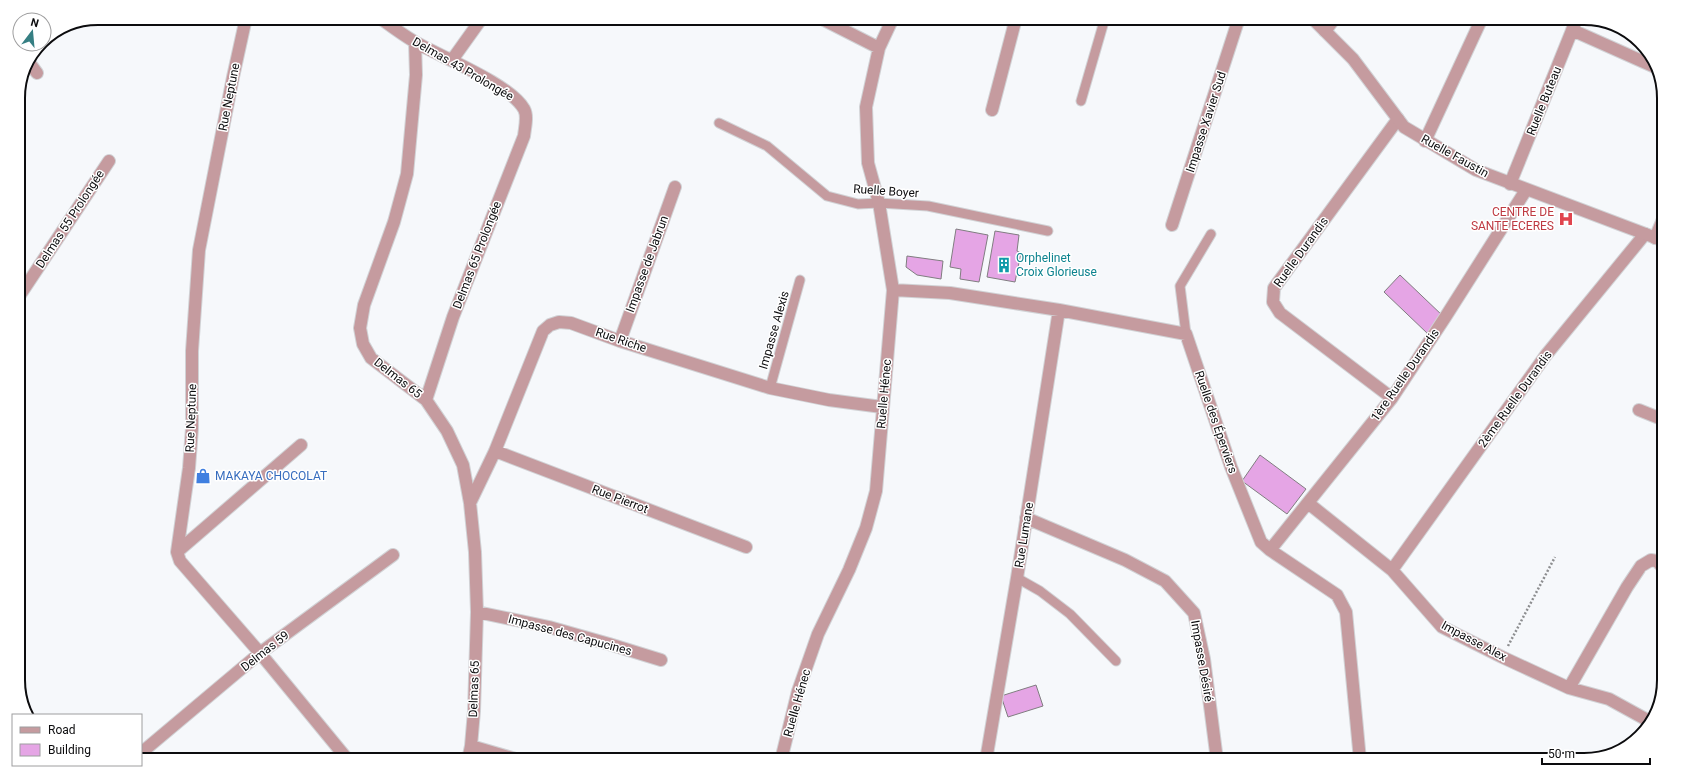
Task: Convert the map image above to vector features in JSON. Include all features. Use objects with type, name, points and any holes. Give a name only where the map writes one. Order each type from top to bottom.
[{"type":"street","name":"Rue Neptune","points":[[177,552],[189,468],[192,428],[192,351],[199,250],[244,25]]},
{"type":"street","name":"Delmas 43 Prolongée","points":[[390,25],[415,42],[452,60],[509,93],[524,110]]},
{"type":"street","points":[[452,60],[477,25]]},
{"type":"street","points":[[834,25],[879,48]]},
{"type":"street","name":"Ruelle Hénec","points":[[783,753],[798,691],[818,634],[849,570],[866,528],[876,491],[893,290],[879,203],[868,163],[866,107],[879,48],[890,25]]},
{"type":"street","points":[[992,110],[1014,25]]},
{"type":"street","name":"Impasse Xavier Sud","points":[[1172,225],[1237,25]]},
{"type":"street","name":"Ruelle Faustin","points":[[1319,25],[1353,59],[1404,127],[1426,141],[1476,170],[1655,238]]},
{"type":"street","points":[[1325,31],[1330,25]]},
{"type":"street","points":[[1426,141],[1479,25]]},
{"type":"street","name":"Ruelle Buteau","points":[[1510,184],[1574,25]]},
{"type":"street","points":[[1572,30],[1648,64]]},
{"type":"street","name":"Delmas 65","points":[[415,42],[416,75],[407,174],[394,222],[364,305],[360,328],[363,344],[371,358],[426,400],[447,431],[463,465],[470,503],[475,552],[477,612],[474,711],[470,753]]},
{"type":"street","points":[[32,67],[37,73]]},
{"type":"street","name":"Delmas 65 Prolongée","points":[[426,400],[453,318],[524,136],[526,121],[524,110]]},
{"type":"street","name":"Ruelle Durandis","points":[[1392,398],[1280,313],[1273,302],[1274,288],[1398,119]]},
{"type":"street","name":"Delmas 55 Prolongée","points":[[25,287],[109,161]]},
{"type":"street","name":"Impasse de Jabrun","points":[[620,341],[675,187]]},
{"type":"street","name":"1ère Ruelle Durandis","points":[[1270,550],[1392,398],[1526,190]]},
{"type":"street","name":"2ème Ruelle Durandis","points":[[1392,570],[1546,355],[1655,238]]},
{"type":"street","points":[[893,290],[950,293],[1059,310],[1186,334]]},
{"type":"street","name":"Rue Lumane","points":[[987,753],[1017,578],[1059,310]]},
{"type":"street","name":"Rue Riche","points":[[470,503],[495,451],[544,331],[550,325],[559,322],[571,323],[620,341],[770,388],[829,400],[882,407]]},
{"type":"street","name":"Ruelle des Éperviers","points":[[1186,334],[1231,467],[1261,542],[1270,550],[1337,595],[1346,612],[1359,753]]},
{"type":"street","points":[[1639,410],[1657,417]]},
{"type":"street","points":[[301,446],[177,552],[180,561],[260,653],[342,753]]},
{"type":"street","name":"Rue Pierrot","points":[[495,451],[746,547]]},
{"type":"street","name":"Impasse Alex","points":[[1308,503],[1392,570],[1442,627],[1569,688],[1609,699],[1646,719]]},
{"type":"street","name":"Impasse Désiré","points":[[1026,518],[1125,560],[1165,581],[1194,613],[1204,659],[1216,753]]},
{"type":"street","name":"Delmas 59","points":[[142,752],[260,653],[393,555]]},
{"type":"street","points":[[1569,688],[1627,587],[1641,566],[1651,560],[1657,561]]},
{"type":"street","name":"Impasse des Capucines","points":[[477,612],[549,627],[661,660]]},
{"type":"street","points":[[471,746],[495,753]]},
{"type":"lane","points":[[1081,101],[1103,25]]},
{"type":"lane","name":"Ruelle Boyer","points":[[719,123],[767,146],[828,196],[858,204],[879,203],[928,206],[1048,231]]},
{"type":"lane","points":[[1186,334],[1180,286],[1211,234]]},
{"type":"lane","name":"Impasse Alexis","points":[[770,388],[800,280]]},
{"type":"lane","points":[[1017,578],[1040,591],[1070,614],[1116,661]]},
{"type":"path","points":[[1502,657],[1518,630],[1555,558]]},
{"type":"building","points":[[956,229],[988,235],[979,282],[960,279],[961,269],[950,267]]},
{"type":"building","name":"Orphelinet Croix Glorieuse","points":[[995,231],[1019,235],[1017,251],[1021,253],[1015,282],[987,277]]},
{"type":"building","points":[[907,256],[943,261],[941,279],[917,275],[906,267]]},
{"type":"building","points":[[1400,275],[1444,317],[1428,334],[1384,292]]},
{"type":"building","points":[[1260,455],[1306,489],[1287,514],[1242,481]]},
{"type":"building","points":[[1036,685],[1043,706],[1008,717],[1001,696]]},
{"type":"place","name":"CENTRE DE SANTE ECERES","points":[[1566,219]]},
{"type":"place","name":"Orphelinet Croix Glorieuse","points":[[1004,265]]},
{"type":"place","name":"MAKAYA CHOCOLAT","points":[[203,476]]}]
